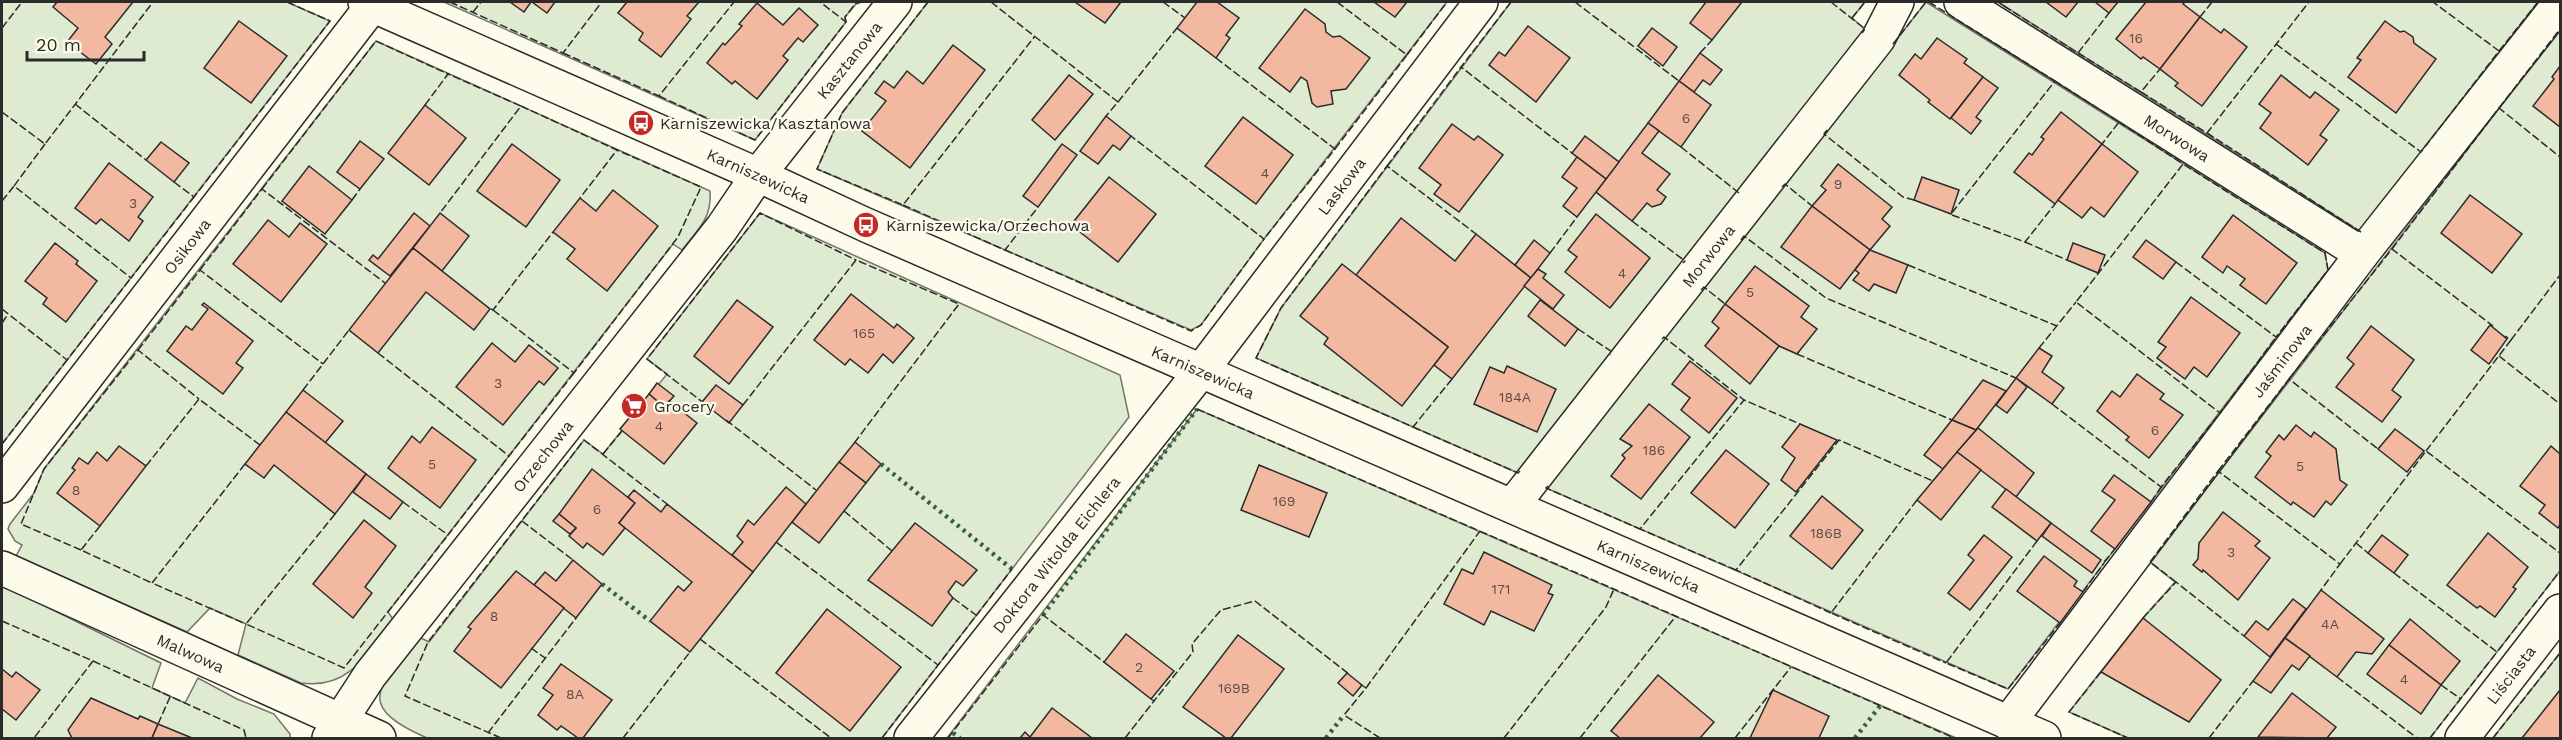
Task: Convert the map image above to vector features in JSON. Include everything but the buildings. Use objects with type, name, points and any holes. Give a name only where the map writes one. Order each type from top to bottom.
[{"type":"street","name":"Karniszewicka","points":[[371,2],[866,225],[2044,738]]},
{"type":"street","name":"Osikowa","points":[[2,486],[371,2]]},
{"type":"street","name":"Kasztanowa","points":[[758,175],[895,2]]},
{"type":"street","name":"Laskowa","points":[[1202,371],[1481,2]]},
{"type":"street","name":"Morwowa","points":[[1512,506],[1878,39],[1897,2]]},
{"type":"street","name":"Morwowa","points":[[1961,2],[2362,254]]},
{"type":"street","name":"Jaśminowa","points":[[2008,723],[2362,254],[2560,3]]},
{"type":"street","name":"Orzechowa","points":[[335,730],[370,675],[722,228],[758,175]]},
{"type":"street","name":"Doktora Witolda Eichlera","points":[[911,738],[1202,371]]},
{"type":"street","name":"Malwowa","points":[[2,568],[335,730],[379,738]]},
{"type":"street","name":"Liściasta","points":[[2462,738],[2560,611]]},
{"type":"green space","points":[[2,2],[287,2],[330,21],[2,444]]},
{"type":"green space","points":[[444,2],[862,2],[856,4],[845,17],[846,22],[755,140]]},
{"type":"green space","points":[[928,2],[1447,2],[1264,239],[1201,325],[1191,330],[817,169],[842,113]]},
{"type":"green space","points":[[1511,2],[1865,2],[1852,18],[1865,29],[1518,473],[1256,358],[1281,308]]},
{"type":"green space","points":[[1926,2],[2325,253],[2328,270],[2008,689],[1546,488]]},
{"type":"green space","points":[[1998,2],[2538,2],[2361,232]]},
{"type":"green space","points":[[2560,29],[2560,571],[2430,738],[2128,738],[2069,712],[2143,618],[2175,582],[2150,562]]},
{"type":"green space","points":[[376,41],[710,191],[710,201],[706,216],[682,250],[673,244],[388,612],[393,619],[365,656],[345,675],[332,681],[318,684],[301,683],[238,655],[246,624],[210,608],[187,632],[16,556],[22,545],[15,541],[8,529],[34,493],[44,469]]},
{"type":"green space","points":[[760,213],[1120,375],[1129,417],[882,738],[427,738],[403,726],[381,705],[380,694],[394,669],[421,638],[429,642],[584,440],[603,454],[667,374],[647,359]]},
{"type":"green space","points":[[1197,409],[1956,738],[947,738]]},
{"type":"green space","points":[[2,585],[161,663],[152,688],[185,703],[198,678],[237,699],[274,714],[290,734],[290,738],[2,738]]},
{"type":"green space","points":[[2560,653],[2560,738],[2493,738],[2496,734]]},
{"type":"hedge","points":[[1043,615],[1197,409]]},
{"type":"hedge","points":[[881,464],[1012,569]]},
{"type":"hedge","points":[[602,584],[650,621]]},
{"type":"hedge","points":[[1855,738],[1880,706]]},
{"type":"hedge","points":[[1326,738],[1344,715]]},
{"type":"hedge","points":[[953,733],[960,738]]},
{"type":"fence","points":[[2,28],[22,2]]},
{"type":"fence","points":[[2,112],[45,144],[153,2]]},
{"type":"fence","points":[[174,182],[194,197],[330,21],[287,2]]},
{"type":"fence","points":[[450,2],[563,53],[601,3]]},
{"type":"fence","points":[[473,12],[481,2]]},
{"type":"fence","points":[[563,53],[659,96],[734,2]]},
{"type":"fence","points":[[659,96],[755,140],[846,22],[820,2]]},
{"type":"fence","points":[[846,22],[845,17],[856,3],[862,2]]},
{"type":"fence","points":[[928,2],[842,113],[817,169],[903,205],[1035,36]]},
{"type":"fence","points":[[991,2],[1118,102],[1106,116]]},
{"type":"fence","points":[[1163,2],[1185,18]]},
{"type":"fence","points":[[1335,149],[1407,55],[1337,2]]},
{"type":"fence","points":[[1407,55],[1447,2]]},
{"type":"fence","points":[[1511,2],[1461,67],[1572,153]]},
{"type":"fence","points":[[1575,2],[1679,81]]},
{"type":"fence","points":[[1831,2],[1865,29],[1862,33]]},
{"type":"fence","points":[[1852,18],[1865,2]]},
{"type":"fence","points":[[1893,44],[1926,2]]},
{"type":"fence","points":[[1929,2],[2055,81],[1951,214]]},
{"type":"fence","points":[[1998,2],[2004,6],[2007,2]]},
{"type":"fence","points":[[2200,17],[2212,2]]},
{"type":"fence","points":[[2141,92],[2207,133],[2309,2]]},
{"type":"fence","points":[[2276,44],[2421,152],[2499,51],[2433,2]]},
{"type":"fence","points":[[2499,51],[2538,2]]},
{"type":"fence","points":[[2004,6],[2078,53],[2109,13]]},
{"type":"fence","points":[[1118,102],[1177,28]]},
{"type":"fence","points":[[2499,108],[2560,29]]},
{"type":"fence","points":[[1700,53],[1712,40]]},
{"type":"fence","points":[[262,189],[376,41],[448,74]]},
{"type":"fence","points":[[2078,53],[2141,92],[2160,69]]},
{"type":"fence","points":[[1216,58],[1335,149],[1264,239]]},
{"type":"fence","points":[[1387,166],[1461,67]]},
{"type":"fence","points":[[425,105],[448,74],[521,106],[440,213]]},
{"type":"fence","points":[[2055,81],[2119,122],[2102,144]]},
{"type":"fence","points":[[75,104],[146,160]]},
{"type":"fence","points":[[521,106],[617,150],[580,198]]},
{"type":"fence","points":[[2392,249],[2499,108],[2560,157]]},
{"type":"fence","points":[[2119,122],[2183,164],[2076,302],[2220,413],[2276,337]]},
{"type":"fence","points":[[1827,130],[1824,134],[1903,197],[1914,200]]},
{"type":"fence","points":[[2207,133],[2361,232]]},
{"type":"fence","points":[[1005,250],[1191,331],[1201,325],[1264,239],[1131,136]]},
{"type":"fence","points":[[45,144],[14,186],[131,278],[194,197]]},
{"type":"fence","points":[[1681,147],[1739,193]]},
{"type":"fence","points":[[493,310],[574,373],[678,237],[701,187],[617,150]]},
{"type":"fence","points":[[2176,262],[2276,337],[2328,270],[2325,253],[2183,164]]},
{"type":"fence","points":[[1452,379],[1413,427],[1256,358],[1281,308],[1387,166],[1476,234]]},
{"type":"fence","points":[[1782,187],[1785,184],[1812,206]]},
{"type":"fence","points":[[2,201],[14,186]]},
{"type":"fence","points":[[200,270],[262,189],[385,283]]},
{"type":"fence","points":[[352,200],[360,189]]},
{"type":"fence","points":[[1952,215],[2025,242],[2055,204]]},
{"type":"fence","points":[[903,205],[1005,250],[1038,207]]},
{"type":"fence","points":[[705,404],[647,359],[760,213],[856,260]]},
{"type":"fence","points":[[1550,253],[1577,217]]},
{"type":"fence","points":[[1632,221],[1685,261],[1683,263]]},
{"type":"fence","points":[[491,309],[493,310],[553,232]]},
{"type":"fence","points":[[1741,240],[1744,236],[1826,298],[2016,378]]},
{"type":"fence","points":[[2025,242],[2067,260]]},
{"type":"fence","points":[[2289,379],[2392,249],[2493,326]]},
{"type":"fence","points":[[743,405],[856,260],[959,304],[855,442]]},
{"type":"fence","points":[[1908,265],[2057,326]]},
{"type":"fence","points":[[138,350],[200,270],[323,364]]},
{"type":"fence","points":[[2511,340],[2560,275]]},
{"type":"fence","points":[[2,309],[67,360],[131,278]]},
{"type":"fence","points":[[1701,290],[1704,287],[1725,304]]},
{"type":"fence","points":[[2039,348],[2076,302]]},
{"type":"fence","points":[[2,323],[8,314]]},
{"type":"fence","points":[[1578,329],[1612,352],[1610,355]]},
{"type":"fence","points":[[303,390],[349,330]]},
{"type":"fence","points":[[2426,451],[2511,340],[2505,336]]},
{"type":"fence","points":[[1662,339],[1664,337],[1744,400]]},
{"type":"fence","points":[[81,550],[21,524],[44,469],[138,350],[199,399]]},
{"type":"fence","points":[[378,353],[509,456],[574,373]]},
{"type":"fence","points":[[1797,354],[1952,420]]},
{"type":"fence","points":[[2499,356],[2560,404]]},
{"type":"fence","points":[[2,444],[67,360]]},
{"type":"fence","points":[[2218,471],[2289,379],[2378,449]]},
{"type":"fence","points":[[146,466],[199,399],[260,445]]},
{"type":"fence","points":[[1736,570],[1640,529],[1744,400],[1800,424]]},
{"type":"fence","points":[[2052,404],[2161,487],[2220,413]]},
{"type":"fence","points":[[1197,409],[1954,738]]},
{"type":"fence","points":[[726,420],[816,490]]},
{"type":"fence","points":[[1413,427],[1518,473],[1520,471]]},
{"type":"fence","points":[[603,454],[622,431]]},
{"type":"fence","points":[[501,738],[405,696],[428,642],[584,440],[667,504]]},
{"type":"fence","points":[[1831,613],[1736,570],[1839,440],[1933,481]]},
{"type":"fence","points":[[2340,564],[2426,451],[2560,553]]},
{"type":"fence","points":[[403,502],[448,535],[509,456]]},
{"type":"fence","points":[[245,464],[152,583],[246,624]]},
{"type":"fence","points":[[2176,582],[2150,562],[2218,471],[2340,564],[2321,590]]},
{"type":"fence","points":[[1548,486],[1546,488],[1640,529]]},
{"type":"fence","points":[[2151,502],[2161,487]]},
{"type":"fence","points":[[1917,500],[1831,613],[1946,663]]},
{"type":"fence","points":[[844,511],[892,551]]},
{"type":"fence","points":[[335,514],[246,624],[344,668],[448,535]]},
{"type":"fence","points":[[522,521],[573,560]]},
{"type":"fence","points":[[100,526],[81,550],[152,583]]},
{"type":"fence","points":[[1366,688],[1480,531]]},
{"type":"fence","points":[[2037,541],[1946,663],[2008,689],[2060,623]]},
{"type":"fence","points":[[776,542],[938,665]]},
{"type":"fence","points":[[2356,543],[2368,553]]},
{"type":"fence","points":[[2104,562],[2115,549]]},
{"type":"fence","points":[[2083,592],[2104,563]]},
{"type":"fence","points":[[882,738],[1012,569]]},
{"type":"fence","points":[[2394,573],[2497,652],[2560,571]]},
{"type":"fence","points":[[2143,618],[2176,582],[2244,636]]},
{"type":"fence","points":[[1504,738],[1606,607],[1614,589]]},
{"type":"fence","points":[[953,598],[976,615]]},
{"type":"fence","points":[[1151,699],[1154,701],[1193,652],[1192,644],[1221,610],[1255,601],[1349,674]]},
{"type":"fence","points":[[948,738],[1043,615],[1104,662]]},
{"type":"fence","points":[[1580,738],[1676,616]]},
{"type":"fence","points":[[488,733],[576,618]]},
{"type":"fence","points":[[2,621],[93,661],[34,738]]},
{"type":"fence","points":[[700,639],[831,738]]},
{"type":"fence","points":[[531,648],[545,658]]},
{"type":"fence","points":[[623,738],[690,652]]},
{"type":"fence","points":[[2430,738],[2497,652]]},
{"type":"fence","points":[[2493,738],[2560,653]]},
{"type":"fence","points":[[93,661],[244,730],[246,738]]},
{"type":"fence","points":[[1735,738],[1791,667]]},
{"type":"fence","points":[[2101,672],[2069,712],[2128,738]]},
{"type":"fence","points":[[2337,677],[2417,738]]},
{"type":"fence","points":[[2209,738],[2253,681]]},
{"type":"fence","points":[[1360,684],[1366,688],[1344,715],[1380,738]]},
{"type":"fence","points":[[2441,685],[2461,699]]},
{"type":"fence","points":[[158,724],[170,697]]},
{"type":"fence","points":[[1125,738],[1154,701]]},
{"type":"place","name":"Karniszewicka/Kasztanowa","points":[[641,123]]},
{"type":"place","name":"Karniszewicka/Orzechowa","points":[[866,225]]},
{"type":"place","name":"Grocery","points":[[634,406]]}]
